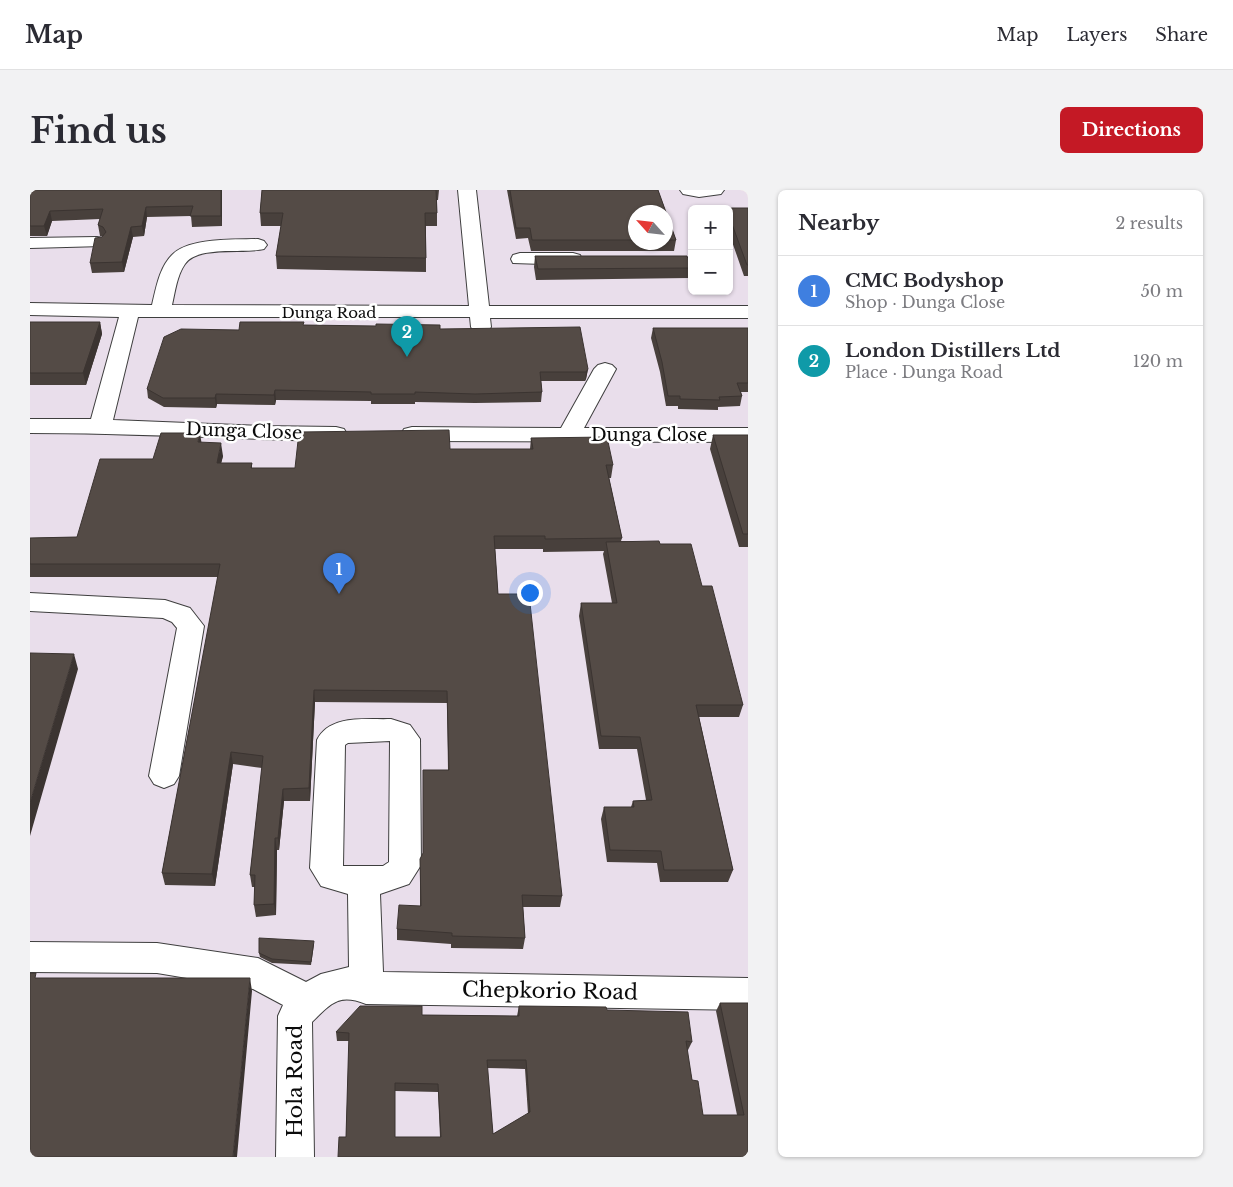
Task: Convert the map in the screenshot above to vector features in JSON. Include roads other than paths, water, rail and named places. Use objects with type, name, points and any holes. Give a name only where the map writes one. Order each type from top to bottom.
[{"type":"street","points":[[467,190],[481,320]]},
{"type":"street","points":[[30,243],[97,242]]},
{"type":"street","points":[[160,311],[173,270],[178,260],[184,254],[207,247],[258,245]]},
{"type":"street","points":[[520,259],[587,259]]},
{"type":"street","name":"Dunga Road","points":[[30,309],[128,319],[160,311],[481,320],[709,305],[748,312]]},
{"type":"street","points":[[100,426],[128,319]]},
{"type":"street","name":"Dunga Road","points":[[30,326],[128,319],[481,320],[748,324]]},
{"type":"street","points":[[568,434],[605,369]]},
{"type":"street","name":"Dunga Close","points":[[30,426],[100,426],[260,433],[352,434]]},
{"type":"street","name":"Dunga Close","points":[[391,434],[748,435]]},
{"type":"street","points":[[30,602],[165,609],[181,615],[191,626],[164,776]]},
{"type":"street","points":[[391,730],[400,733],[406,739],[405,864],[400,874],[392,879],[364,881],[334,879],[328,875],[326,868],[331,740],[342,732],[391,730]]},
{"type":"street","points":[[360,985],[364,881]]},
{"type":"street","points":[[30,957],[157,958],[258,974],[309,1001]]},
{"type":"street","name":"Chepkorio Road","points":[[360,985],[748,994]]},
{"type":"street","name":"Hola Road","points":[[295,1157],[294,1016],[321,990],[360,985]]},
{"type":"place","name":"London Distillers Ltd","points":[[407,357]]},
{"type":"place","name":"CMC Bodyshop","points":[[339,594]]}]
